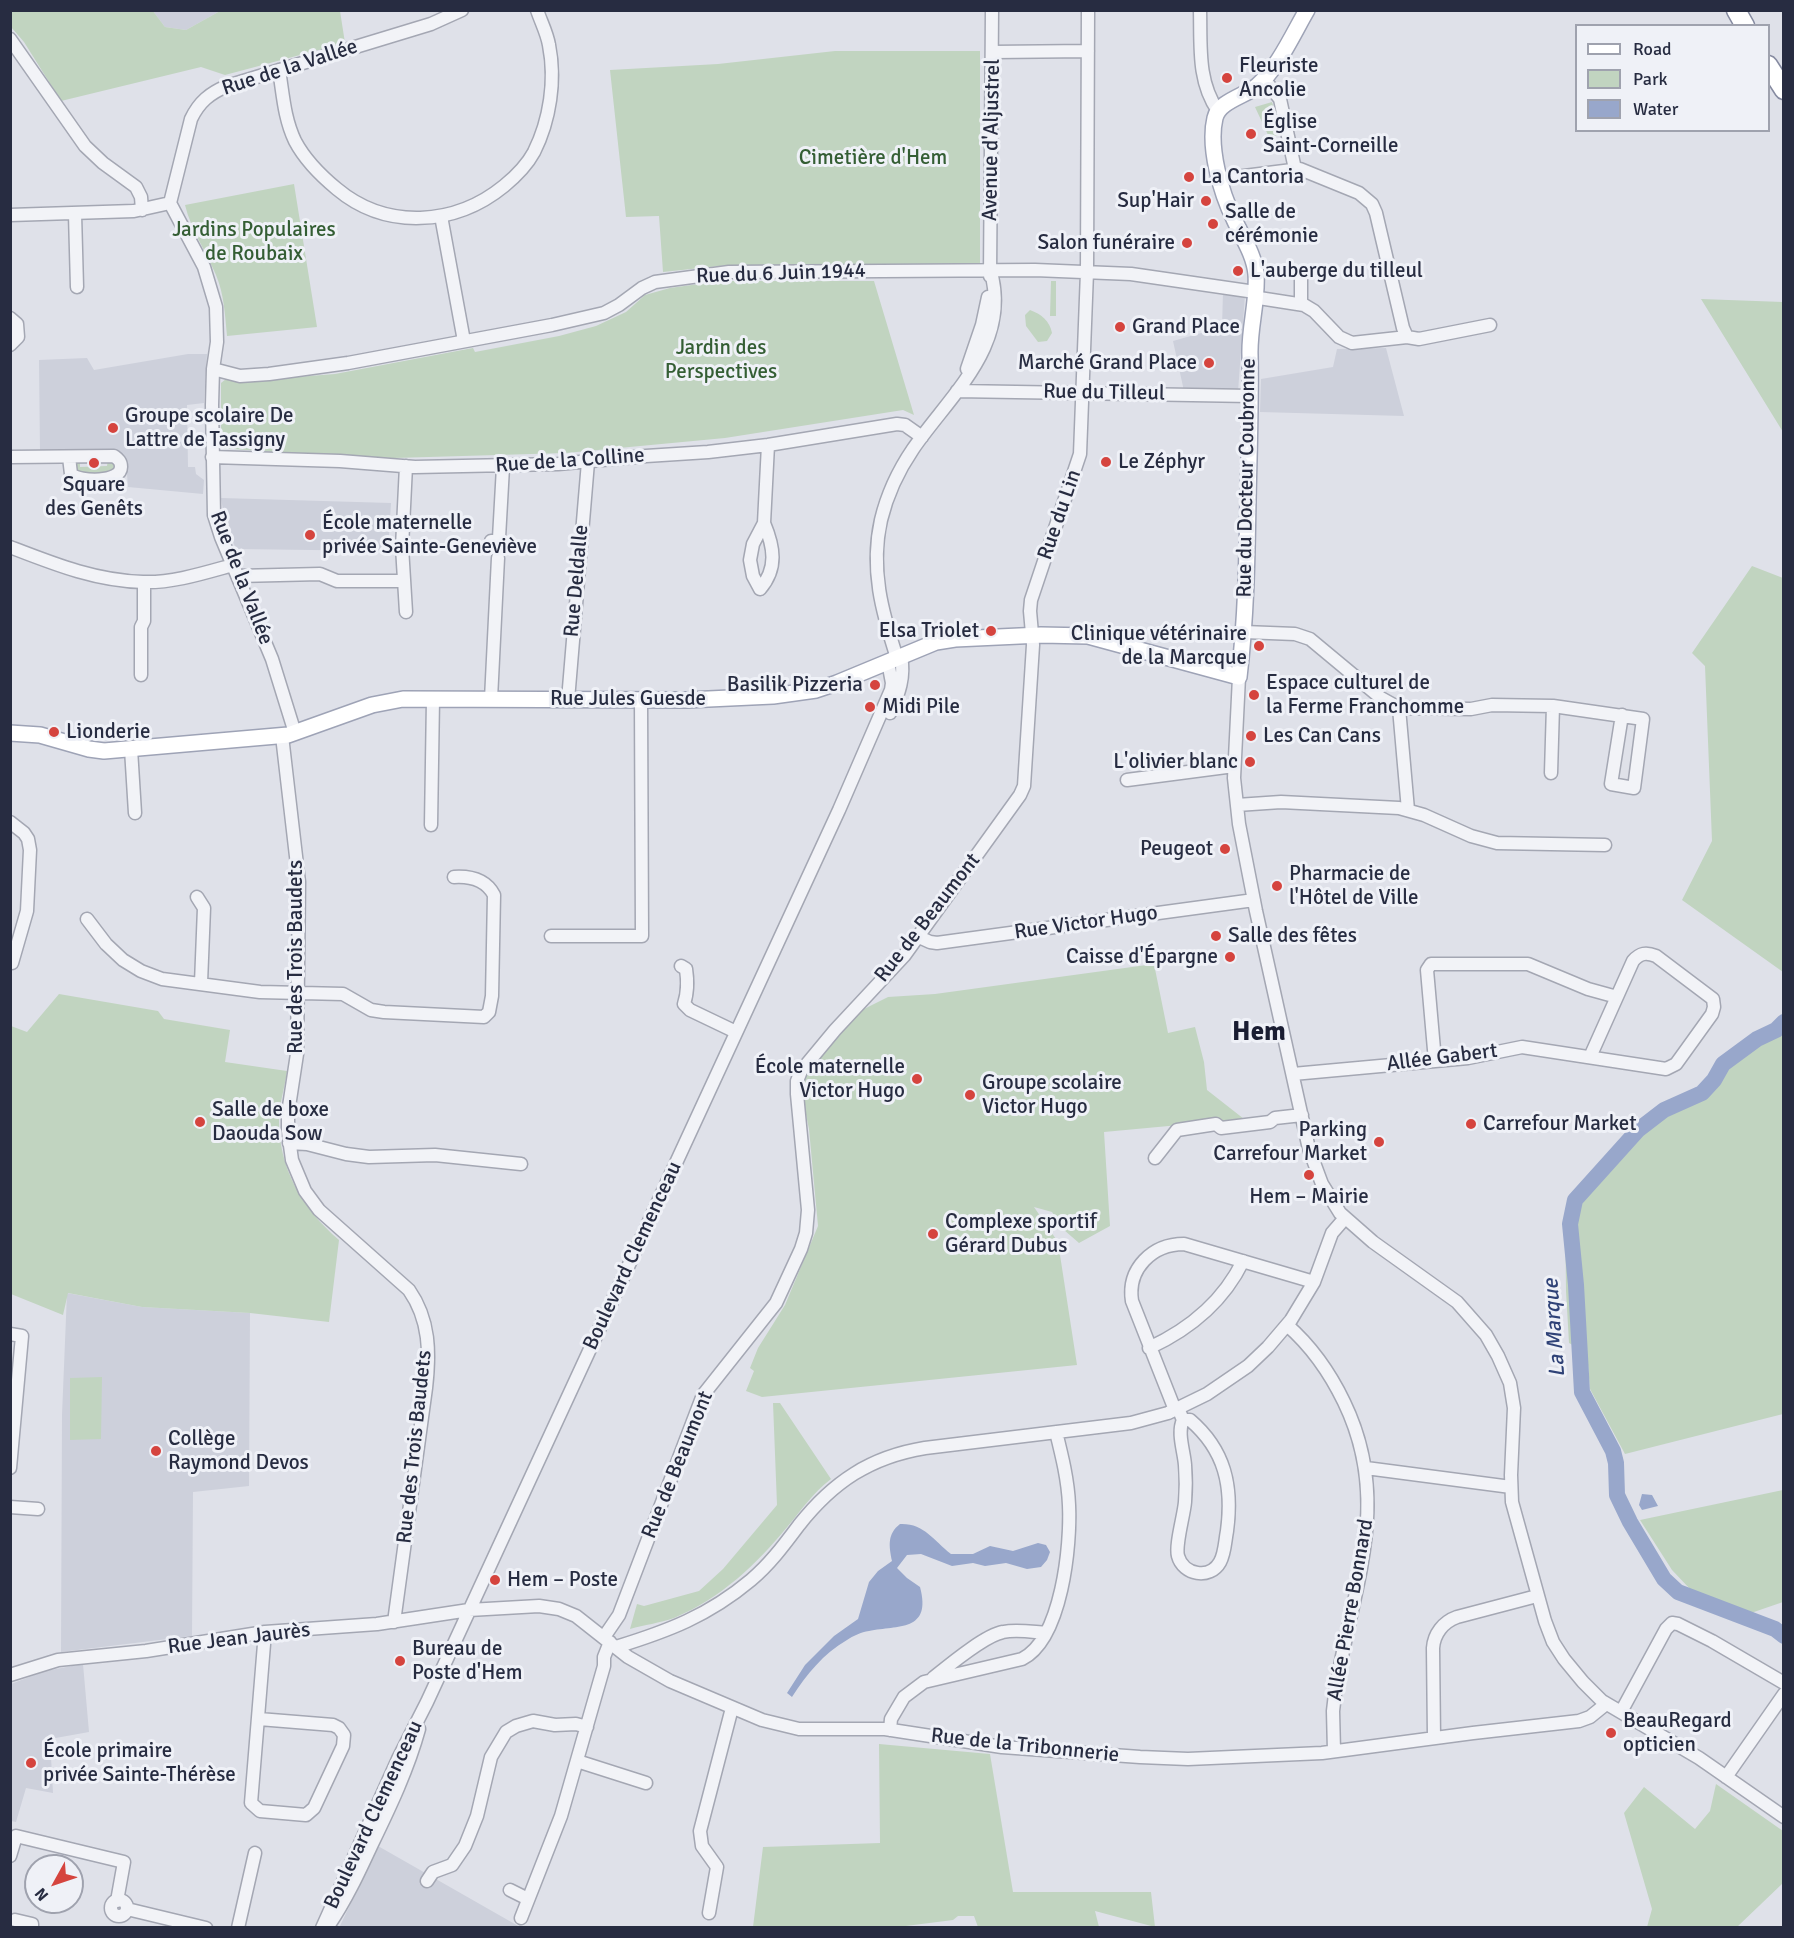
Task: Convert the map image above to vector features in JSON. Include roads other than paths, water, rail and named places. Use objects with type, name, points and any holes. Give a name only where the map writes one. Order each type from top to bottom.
[{"type":"highway","points":[[1736,10],[1744,24]]},
{"type":"highway","points":[[1770,67],[1784,90]]},
{"type":"main road","points":[[1218,111],[1251,91],[1264,79],[1307,10]]},
{"type":"main road","name":"Rue du Docteur Coubronne","points":[[1218,111],[1214,134],[1220,179],[1228,206],[1254,266],[1255,292],[1250,340],[1251,396],[1244,632],[1239,677]]},
{"type":"main road","name":"Rue Jules Guesde","points":[[10,732],[40,735],[96,751],[288,735],[381,702],[403,699],[727,699],[796,693],[837,683],[943,641],[1033,636],[1088,636],[1239,677]]},
{"type":"street","name":"Rue de la Vallée","points":[[288,735],[272,659],[214,515],[213,369],[218,321],[214,294],[204,267],[170,203],[189,126],[196,109],[209,95],[228,86],[439,21],[462,10]]},
{"type":"street","points":[[279,70],[284,107],[296,141],[309,162],[327,181],[353,202],[373,211],[412,218],[441,216],[474,205],[498,191],[534,152],[548,111],[551,82],[550,47],[537,10]]},
{"type":"street","name":"Avenue d'Aljustrel","points":[[895,659],[878,593],[876,564],[878,537],[884,511],[905,462],[976,366],[990,334],[995,301],[990,269],[992,10]]},
{"type":"street","name":"Rue du Lin","points":[[1033,636],[1031,600],[1080,454],[1087,272],[1088,10]]},
{"type":"street","points":[[1200,10],[1202,75],[1209,97],[1218,111]]},
{"type":"street","points":[[10,39],[85,146],[102,163],[136,187],[141,197],[142,210]]},
{"type":"street","points":[[993,52],[1088,51]]},
{"type":"street","points":[[1264,79],[1280,99],[1295,169]]},
{"type":"street","points":[[1220,179],[1295,169],[1306,171],[1359,193],[1372,204],[1376,213],[1402,328],[1407,337]]},
{"type":"street","points":[[10,214],[75,214],[142,210],[170,203]]},
{"type":"street","points":[[75,214],[76,287]]},
{"type":"street","points":[[441,216],[464,341]]},
{"type":"street","name":"Rue du 6 Juin 1944","points":[[213,369],[240,376],[258,376],[464,341],[598,315],[614,308],[647,285],[665,279],[729,272],[990,269],[1131,274],[1255,292],[1259,298],[1301,304]]},
{"type":"street","points":[[1301,274],[1301,304],[1314,311],[1346,342],[1407,337],[1419,339],[1490,325]]},
{"type":"street","points":[[10,318],[17,324],[18,337],[10,345]]},
{"type":"street","name":"Rue du Tilleul","points":[[957,391],[1251,396]]},
{"type":"street","name":"Rue de la Colline","points":[[212,457],[340,461],[406,466],[503,467],[698,453],[768,445],[897,424],[905,425],[922,437]]},
{"type":"street","points":[[764,523],[768,445]]},
{"type":"street","points":[[10,457],[69,457]]},
{"type":"street","name":"Rue Deldalle","points":[[568,700],[588,462]]},
{"type":"street","points":[[406,466],[402,539],[406,612]]},
{"type":"street","points":[[491,541],[499,538],[503,467]]},
{"type":"street","points":[[10,547],[82,573],[144,582],[235,571],[320,574],[337,581],[404,581]]},
{"type":"street","points":[[491,699],[498,558]]},
{"type":"street","points":[[141,675],[144,582]]},
{"type":"street","points":[[1244,632],[1295,634],[1310,639],[1381,698],[1399,708],[1471,709],[1492,705],[1553,705],[1622,715],[1643,719],[1634,788],[1611,784],[1622,715]]},
{"type":"street","name":"Rue de Beaumont","points":[[521,1918],[558,1824],[604,1666],[604,1657],[613,1644],[619,1615],[703,1395],[776,1303],[801,1249],[806,1233],[808,1210],[797,1094],[798,1076],[825,1041],[900,961],[919,937],[1023,790],[1033,636]]},
{"type":"street","name":"Boulevard Clemenceau","points":[[322,1928],[398,1759],[428,1702],[839,810],[856,781],[899,692],[903,672],[895,659]]},
{"type":"street","points":[[1239,677],[1234,766],[1237,805],[1254,900],[1317,1175],[1345,1218],[1373,1242],[1457,1302],[1493,1346],[1507,1375],[1514,1400],[1511,1487],[1516,1517],[1537,1596],[1549,1632],[1559,1651],[1583,1682],[1606,1704],[1684,1749],[1784,1817]]},
{"type":"street","points":[[430,825],[433,699]]},
{"type":"street","points":[[551,936],[642,936],[641,700]]},
{"type":"street","points":[[1551,773],[1553,705]]},
{"type":"street","points":[[1399,708],[1408,810]]},
{"type":"street","name":"Rue des Trois Baudets","points":[[288,735],[299,882],[297,1054],[288,1113],[289,1143],[295,1170],[312,1201],[348,1237],[409,1290],[419,1305],[426,1324],[428,1373],[394,1622]]},
{"type":"street","points":[[131,749],[135,813]]},
{"type":"street","points":[[1127,780],[1234,766]]},
{"type":"street","points":[[1237,805],[1281,802],[1368,805],[1408,810],[1471,836],[1497,843],[1605,845]]},
{"type":"street","points":[[10,822],[24,833],[30,850],[27,911],[12,963]]},
{"type":"street","points":[[87,919],[123,960],[141,971],[162,979],[260,992],[343,994],[371,1010],[384,1012],[484,1017],[489,1012],[492,996],[494,895],[485,884],[468,876],[454,877]]},
{"type":"street","points":[[196,897],[204,908],[201,983]]},
{"type":"street","name":"Rue Victor Hugo","points":[[919,937],[937,943],[1254,900]]},
{"type":"street","name":"Allée Gabert","points":[[1293,1074],[1473,1058],[1522,1047],[1663,1068],[1670,1068],[1676,1064],[1712,1014],[1713,999],[1656,956],[1648,953],[1639,955],[1633,961],[1590,1057]]},
{"type":"street","points":[[1435,1061],[1427,970],[1431,964],[1523,963],[1617,997]]},
{"type":"street","points":[[681,966],[686,969],[688,980],[688,992],[684,1004],[690,1010],[736,1032]]},
{"type":"street","points":[[1155,1158],[1177,1130],[1216,1124],[1221,1128],[1270,1122],[1275,1118],[1302,1115]]},
{"type":"street","points":[[289,1143],[307,1144],[369,1157],[435,1155],[521,1164]]},
{"type":"street","points":[[613,1644],[683,1624],[734,1594],[775,1557],[826,1495],[848,1477],[867,1466],[915,1449],[1124,1425],[1179,1413],[1239,1373],[1268,1347],[1287,1325],[1314,1282],[1332,1233],[1345,1218]]},
{"type":"street","points":[[1179,1413],[1190,1420],[1210,1440],[1222,1463],[1228,1488],[1230,1506],[1223,1556],[1217,1567],[1203,1574],[1185,1568],[1177,1554],[1185,1497],[1185,1464],[1179,1413],[1149,1348],[1134,1308],[1131,1290],[1135,1273],[1146,1258],[1164,1247],[1184,1244],[1314,1282]]},
{"type":"street","points":[[1149,1348],[1182,1332],[1204,1314],[1230,1284],[1243,1261]]},
{"type":"street","name":"Allée Pierre Bonnard","points":[[1287,1325],[1310,1348],[1338,1389],[1359,1439],[1366,1468],[1368,1494],[1366,1537],[1336,1686],[1333,1711],[1334,1751]]},
{"type":"street","points":[[10,1334],[21,1336],[10,1468]]},
{"type":"street","points":[[930,1680],[1022,1659],[1036,1650],[1046,1633],[1063,1580],[1069,1540],[1067,1484],[1056,1432]]},
{"type":"street","points":[[1366,1468],[1511,1487]]},
{"type":"street","points":[[10,1507],[38,1509]]},
{"type":"street","points":[[1434,1738],[1433,1648],[1434,1638],[1440,1629],[1448,1621],[1457,1617],[1537,1596]]},
{"type":"street","name":"Rue de la Tribonnerie","points":[[469,1610],[532,1606],[552,1608],[576,1616],[660,1676],[771,1723],[792,1728],[890,1730],[1002,1747],[1140,1757],[1210,1758],[1334,1751],[1579,1721],[1590,1717],[1606,1704]]},
{"type":"street","name":"Rue Jean Jaurès","points":[[10,1676],[58,1660],[146,1651],[265,1632],[394,1622],[469,1610]]},
{"type":"street","points":[[1621,1712],[1671,1623],[1678,1624],[1712,1641],[1784,1683]]},
{"type":"street","points":[[890,1730],[891,1719],[904,1697],[914,1688],[930,1680],[998,1633],[1007,1631],[1046,1633]]},
{"type":"street","points":[[259,1719],[333,1725],[344,1735],[343,1746],[314,1808],[306,1815],[260,1811],[251,1803],[265,1632]]},
{"type":"street","points":[[1726,1777],[1784,1694]]},
{"type":"street","name":"Boulevard Clemenceau","points":[[328,1928],[361,1868],[398,1787],[415,1745],[428,1702]]},
{"type":"street","points":[[709,1913],[717,1867],[715,1861],[702,1846],[700,1831],[732,1708]]},
{"type":"street","points":[[427,1881],[433,1872],[452,1865],[465,1846],[479,1810],[491,1757],[506,1732],[533,1721],[587,1727]]},
{"type":"street","points":[[577,1761],[646,1783]]},
{"type":"street","points":[[10,1856],[16,1836],[124,1862],[117,1900],[111,1905],[112,1914],[108,1928]]},
{"type":"street","points":[[238,1928],[255,1853]]},
{"type":"street","points":[[510,1890],[528,1899]]},
{"type":"street","points":[[117,1900],[125,1903],[127,1909]]},
{"type":"street","points":[[112,1914],[121,1916],[127,1909]]},
{"type":"street","points":[[127,1909],[206,1928]]},
{"type":"street","points":[[15,1920],[32,1924],[32,1928]]},
{"type":"water","points":[[1642,1494],[1652,1495],[1658,1506],[1642,1510],[1639,1505]]},
{"type":"water","points":[[900,1524],[922,1529],[951,1554],[973,1554],[990,1546],[1013,1551],[1038,1543],[1046,1545],[1050,1552],[1041,1567],[1027,1569],[1006,1563],[985,1566],[973,1563],[952,1566],[921,1554],[907,1555],[897,1568],[920,1587],[922,1602],[921,1612],[917,1619],[910,1624],[857,1634],[830,1652],[816,1665],[792,1697],[787,1693],[805,1665],[834,1636],[858,1619],[869,1582],[878,1571],[892,1561],[891,1536]]},
{"type":"waterway","name":"La Marque","points":[[1784,1022],[1776,1030],[1757,1039],[1723,1064],[1714,1080],[1702,1093],[1664,1110],[1638,1130],[1575,1200],[1570,1224],[1582,1392],[1613,1451],[1616,1463],[1617,1495],[1630,1522],[1664,1579],[1678,1592],[1775,1629],[1784,1636]]},
{"type":"place","name":"Fleuriste Ancolie","points":[[1227,78]]},
{"type":"place","name":"Église Saint-Corneille","points":[[1251,134]]},
{"type":"place","name":"La Cantoria","points":[[1189,177]]},
{"type":"place","name":"Sup'Hair","points":[[1206,201]]},
{"type":"place","name":"Salle de cérémonie","points":[[1213,224]]},
{"type":"place","name":"Salon funéraire","points":[[1187,243]]},
{"type":"place","name":"L'auberge du tilleul","points":[[1238,271]]},
{"type":"place","name":"Grand Place","points":[[1120,327]]},
{"type":"place","name":"Marché Grand Place","points":[[1209,363]]},
{"type":"place","name":"Groupe scolaire De Lattre de Tassigny","points":[[113,428]]},
{"type":"place","name":"Le Zéphyr","points":[[1106,462]]},
{"type":"place","name":"Square des Genêts","points":[[94,463]]},
{"type":"place","name":"École maternelle privée Sainte-Geneviève","points":[[310,535]]},
{"type":"place","name":"Elsa Triolet","points":[[991,631]]},
{"type":"place","name":"Clinique vétérinaire de la Marcque","points":[[1259,646]]},
{"type":"place","name":"Basilik Pizzeria","points":[[875,685]]},
{"type":"place","name":"Espace culturel de la Ferme Franchomme","points":[[1254,695]]},
{"type":"place","name":"Midi Pile","points":[[870,707]]},
{"type":"place","name":"Lionderie","points":[[54,732]]},
{"type":"place","name":"Les Can Cans","points":[[1251,736]]},
{"type":"place","name":"L'olivier blanc","points":[[1250,762]]},
{"type":"place","name":"Peugeot","points":[[1225,849]]},
{"type":"place","name":"Pharmacie de l'Hôtel de Ville","points":[[1277,886]]},
{"type":"place","name":"Salle des fêtes","points":[[1216,936]]},
{"type":"place","name":"Caisse d'Épargne","points":[[1230,957]]},
{"type":"place","name":"École maternelle Victor Hugo","points":[[917,1079]]},
{"type":"place","name":"Groupe scolaire Victor Hugo","points":[[970,1095]]},
{"type":"place","name":"Salle de boxe Daouda Sow","points":[[200,1122]]},
{"type":"place","name":"Carrefour Market","points":[[1471,1124]]},
{"type":"place","name":"Parking Carrefour Market","points":[[1379,1142]]},
{"type":"place","name":"Hem – Mairie","points":[[1309,1175]]},
{"type":"place","name":"Complexe sportif Gérard Dubus","points":[[933,1234]]},
{"type":"place","name":"Collège Raymond Devos","points":[[156,1451]]},
{"type":"place","name":"Hem – Poste","points":[[495,1580]]},
{"type":"place","name":"Bureau de Poste d'Hem","points":[[400,1661]]},
{"type":"place","name":"BeauRegard opticien","points":[[1611,1733]]},
{"type":"place","name":"École primaire privée Sainte-Thérèse","points":[[31,1763]]},
{"type":"district","name":"Hem","points":[[1259,1033]]},
{"type":"park label","name":"Cimetière d'Hem","points":[[873,158]]},
{"type":"park label","name":"Jardins Populaires de Roubaix","points":[[254,242]]},
{"type":"park label","name":"Jardin des Perspectives","points":[[721,360]]}]
